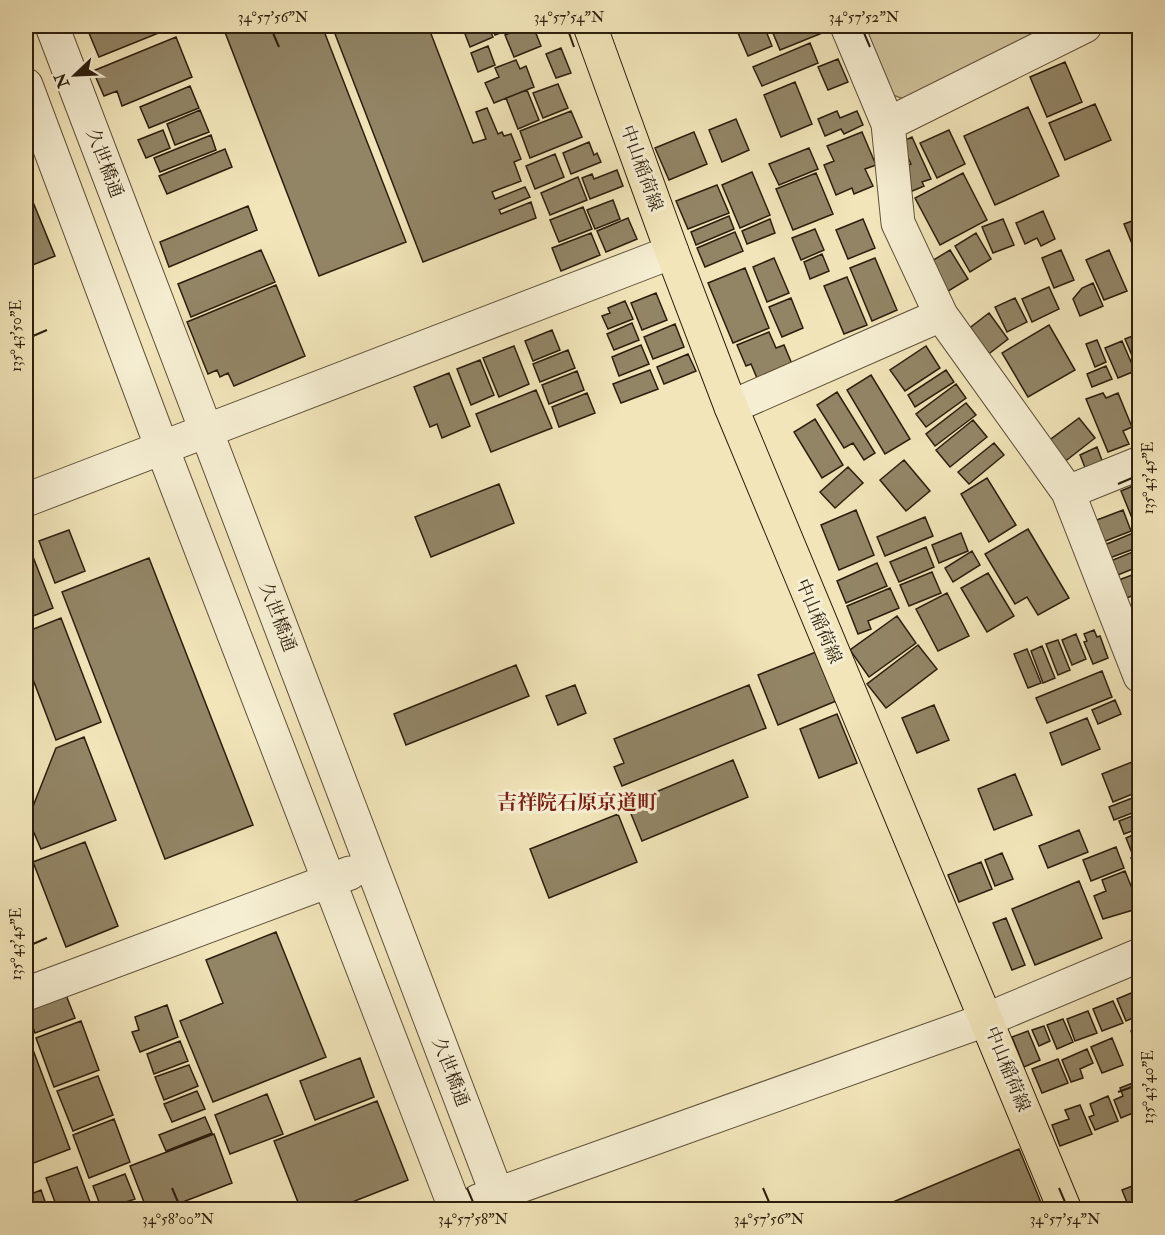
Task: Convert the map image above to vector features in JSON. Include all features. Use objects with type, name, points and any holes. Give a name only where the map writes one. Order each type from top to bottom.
[{"type":"main road","name":"中山稲荷線","points":[[590,26],[672,252],[732,407],[1065,1209]]},
{"type":"street","name":"久世橋通","points":[[52,26],[500,1202]]},
{"type":"street","points":[[847,26],[888,124],[898,223],[941,315],[1068,492],[1129,623],[1140,676]]},
{"type":"street","points":[[888,124],[1085,26]]},
{"type":"street","points":[[26,85],[162,448],[455,1209],[500,1202],[988,1019],[1140,955]]},
{"type":"street","points":[[26,500],[672,252]]},
{"type":"street","points":[[732,407],[941,315]]},
{"type":"street","points":[[1068,492],[1140,463]]},
{"type":"street","points":[[26,994],[372,866]]},
{"type":"shaded area","points":[[859,26],[1027,26],[1034,40],[909,101],[887,93]]},
{"type":"building","points":[[86,26],[165,26],[166,30],[99,57]]},
{"type":"building","points":[[322,26],[406,242],[319,276],[223,27]]},
{"type":"building","points":[[332,26],[428,26],[473,143],[486,139],[476,112],[487,108],[498,134],[502,132],[504,136],[511,134],[521,159],[514,162],[521,181],[492,192],[495,199],[525,187],[530,197],[499,210],[501,214],[531,202],[536,218],[423,262]]},
{"type":"building","points":[[462,26],[488,26],[493,37],[470,47]]},
{"type":"building","points":[[491,26],[519,26],[495,35]]},
{"type":"building","points":[[533,26],[541,46],[514,57],[505,35]]},
{"type":"building","points":[[735,26],[764,26],[772,46],[748,56]]},
{"type":"building","points":[[770,26],[825,26],[827,31],[780,50]]},
{"type":"building","points":[[176,37],[192,77],[122,106],[117,91],[104,96],[93,71]]},
{"type":"building","points":[[810,43],[818,63],[762,86],[753,67]]},
{"type":"building","points":[[488,46],[495,65],[478,72],[471,53]]},
{"type":"building","points":[[561,48],[571,73],[556,78],[546,54]]},
{"type":"building","points":[[838,59],[848,82],[828,90],[818,67]]},
{"type":"building","points":[[516,60],[520,69],[526,66],[534,87],[494,103],[485,83],[499,77],[495,68]]},
{"type":"building","points":[[1065,62],[1082,102],[1047,117],[1030,77]]},
{"type":"building","points":[[795,82],[812,124],[781,137],[764,95]]},
{"type":"building","points":[[558,84],[568,108],[543,118],[533,93]]},
{"type":"building","points":[[190,86],[199,108],[149,128],[140,107]]},
{"type":"building","points":[[527,90],[539,120],[518,129],[506,98]]},
{"type":"building","points":[[1095,104],[1111,140],[1065,160],[1049,123]]},
{"type":"building","points":[[1028,107],[1059,176],[995,205],[964,136]]},
{"type":"building","points":[[200,110],[209,132],[175,145],[167,124]]},
{"type":"building","points":[[571,111],[582,137],[530,158],[520,131]]},
{"type":"building","points":[[837,111],[840,118],[857,111],[863,125],[844,134],[841,129],[825,136],[818,119]]},
{"type":"building","points":[[736,119],[749,150],[722,162],[709,130]]},
{"type":"building","points":[[163,130],[170,148],[146,158],[138,140]]},
{"type":"building","points":[[949,130],[965,164],[937,178],[920,143]]},
{"type":"building","points":[[694,132],[707,164],[669,180],[655,148]]},
{"type":"building","points":[[862,132],[876,165],[865,169],[873,186],[854,194],[852,188],[836,195],[824,165],[834,161],[827,146]]},
{"type":"building","points":[[211,135],[216,150],[160,172],[154,158]]},
{"type":"building","points":[[912,137],[931,179],[922,182],[924,186],[910,192],[899,169],[911,164],[901,142]]},
{"type":"building","points":[[589,142],[594,155],[597,153],[601,162],[571,174],[563,153]]},
{"type":"building","points":[[809,148],[818,169],[779,185],[769,164]]},
{"type":"building","points":[[225,149],[232,167],[167,194],[159,176]]},
{"type":"building","points":[[555,154],[564,177],[535,189],[526,166]]},
{"type":"building","points":[[617,170],[623,186],[590,199],[582,178],[592,174],[594,179]]},
{"type":"building","points":[[752,172],[770,215],[740,228],[722,185]]},
{"type":"building","points":[[816,173],[833,214],[793,230],[776,189]]},
{"type":"building","points":[[963,173],[987,220],[940,245],[915,198]]},
{"type":"building","points":[[578,177],[587,200],[550,215],[541,193]]},
{"type":"building","points":[[26,185],[55,256],[30,266],[26,254]]},
{"type":"building","points":[[717,185],[729,213],[688,229],[676,201]]},
{"type":"building","points":[[613,200],[620,219],[595,229],[587,210]]},
{"type":"building","points":[[248,206],[257,230],[169,267],[160,242]]},
{"type":"building","points":[[583,207],[592,229],[559,242],[550,220]]},
{"type":"building","points":[[1043,211],[1055,239],[1041,246],[1037,238],[1025,244],[1016,223]]},
{"type":"building","points":[[729,216],[734,229],[696,245],[691,232]]},
{"type":"building","points":[[628,218],[637,239],[606,252],[597,231]]},
{"type":"building","points":[[1140,218],[1140,255],[1137,256],[1124,224]]},
{"type":"building","points":[[770,219],[775,233],[747,244],[742,231]]},
{"type":"building","points":[[863,219],[875,248],[848,259],[836,230]]},
{"type":"building","points":[[1003,219],[1014,245],[993,253],[982,227]]},
{"type":"building","points":[[815,229],[824,250],[801,260],[792,238]]},
{"type":"building","points":[[735,232],[743,251],[705,267],[697,248]]},
{"type":"building","points":[[591,233],[600,255],[561,271],[552,248]]},
{"type":"building","points":[[976,233],[991,259],[970,272],[955,246]]},
{"type":"building","points":[[261,250],[275,282],[191,317],[178,284]]},
{"type":"building","points":[[950,250],[968,279],[945,293],[927,264]]},
{"type":"building","points":[[1061,250],[1074,280],[1054,288],[1042,258]]},
{"type":"building","points":[[1109,250],[1127,291],[1104,300],[1086,260]]},
{"type":"building","points":[[822,254],[829,271],[810,279],[804,262]]},
{"type":"building","points":[[774,258],[789,293],[767,302],[753,267]]},
{"type":"building","points":[[875,258],[897,310],[872,321],[850,268]]},
{"type":"building","points":[[745,268],[769,328],[733,343],[708,283]]},
{"type":"building","points":[[847,277],[867,325],[844,334],[824,286]]},
{"type":"building","points":[[1093,283],[1103,306],[1080,316],[1073,299],[1082,288]]},
{"type":"building","points":[[276,285],[305,356],[234,386],[228,373],[220,377],[217,370],[208,374],[187,322]]},
{"type":"building","points":[[1049,287],[1059,309],[1032,322],[1022,299]]},
{"type":"building","points":[[656,293],[667,320],[642,330],[631,303]]},
{"type":"building","points":[[791,298],[803,328],[782,337],[769,307]]},
{"type":"building","points":[[1015,298],[1027,322],[1007,332],[995,307]]},
{"type":"building","points":[[625,301],[633,319],[608,329],[602,316],[610,313],[608,308]]},
{"type":"building","points":[[989,313],[1008,339],[986,356],[967,330]]},
{"type":"building","points":[[632,323],[639,340],[614,350],[607,334]]},
{"type":"building","points":[[675,324],[684,347],[653,359],[644,337]]},
{"type":"building","points":[[1049,325],[1075,370],[1028,397],[1002,353]]},
{"type":"building","points":[[552,330],[560,350],[533,361],[525,341]]},
{"type":"building","points":[[769,332],[776,348],[784,345],[792,364],[757,378],[751,364],[746,366],[737,345]]},
{"type":"building","points":[[1140,333],[1140,372],[1139,372],[1125,339]]},
{"type":"building","points":[[1097,340],[1106,362],[1095,367],[1086,344]]},
{"type":"building","points":[[1122,341],[1135,371],[1118,378],[1105,348]]},
{"type":"building","points":[[641,345],[649,364],[619,376],[612,357]]},
{"type":"building","points":[[514,346],[529,384],[499,397],[483,358]]},
{"type":"building","points":[[926,346],[940,368],[905,391],[890,370]]},
{"type":"building","points":[[568,350],[575,368],[540,382],[533,364]]},
{"type":"building","points":[[688,354],[696,371],[664,384],[657,367]]},
{"type":"building","points":[[480,360],[494,395],[471,405],[457,369]]},
{"type":"building","points":[[1106,366],[1112,379],[1092,387],[1087,374]]},
{"type":"building","points":[[650,370],[658,389],[621,403],[613,384]]},
{"type":"building","points":[[946,370],[954,382],[915,407],[908,395]]},
{"type":"building","points":[[577,371],[584,390],[549,404],[542,385]]},
{"type":"building","points":[[449,373],[470,426],[442,438],[437,424],[430,427],[414,387]]},
{"type":"building","points":[[871,375],[910,439],[885,454],[847,390]]},
{"type":"building","points":[[956,384],[966,398],[926,427],[916,414]]},
{"type":"building","points":[[536,390],[552,428],[491,452],[476,414]]},
{"type":"building","points":[[837,392],[875,453],[864,460],[853,443],[844,448],[817,405]]},
{"type":"building","points":[[587,393],[595,413],[559,427],[552,407]]},
{"type":"building","points":[[1103,393],[1106,398],[1118,393],[1132,427],[1123,431],[1129,444],[1108,452],[1086,399]]},
{"type":"building","points":[[966,403],[976,415],[935,446],[926,434]]},
{"type":"building","points":[[1079,418],[1095,438],[1063,463],[1047,442]]},
{"type":"building","points":[[815,419],[843,465],[822,478],[794,432]]},
{"type":"building","points":[[973,420],[987,437],[950,467],[936,450]]},
{"type":"building","points":[[994,443],[1004,455],[969,484],[958,472]]},
{"type":"building","points":[[1097,447],[1103,463],[1086,470],[1080,455]]},
{"type":"building","points":[[904,460],[930,491],[906,511],[880,480]]},
{"type":"building","points":[[848,467],[863,483],[835,508],[820,492]]},
{"type":"building","points":[[987,478],[1016,525],[989,542],[961,494]]},
{"type":"building","points":[[1140,483],[1140,525],[1136,516],[1132,518],[1121,491]]},
{"type":"building","points":[[499,484],[514,523],[431,557],[415,517]]},
{"type":"building","points":[[856,510],[874,555],[839,570],[821,525]]},
{"type":"building","points":[[1123,510],[1131,531],[1098,544],[1089,523]]},
{"type":"building","points":[[925,517],[933,536],[885,556],[877,537]]},
{"type":"building","points":[[1028,529],[1069,598],[1038,615],[1027,597],[1015,604],[985,554]]},
{"type":"building","points":[[69,530],[85,571],[55,583],[39,541]]},
{"type":"building","points":[[961,533],[968,551],[939,563],[932,545]]},
{"type":"building","points":[[1133,533],[1139,547],[1107,559],[1102,546]]},
{"type":"building","points":[[28,544],[53,608],[26,619],[26,545]]},
{"type":"building","points":[[926,547],[934,567],[899,582],[890,562]]},
{"type":"building","points":[[1140,549],[1140,566],[1113,577],[1108,562]]},
{"type":"building","points":[[972,551],[980,565],[953,582],[945,568]]},
{"type":"building","points":[[149,558],[253,825],[165,859],[62,592]]},
{"type":"building","points":[[877,563],[887,586],[846,603],[837,581]]},
{"type":"building","points":[[932,572],[941,593],[909,606],[900,585]]},
{"type":"building","points":[[1140,572],[1140,608],[1138,609],[1132,596],[1123,599],[1116,581]]},
{"type":"building","points":[[988,573],[1014,616],[987,632],[961,588]]},
{"type":"building","points":[[890,588],[899,608],[868,621],[871,629],[858,634],[847,606]]},
{"type":"building","points":[[947,593],[969,636],[938,651],[916,609]]},
{"type":"building","points":[[897,616],[916,643],[869,677],[850,650]]},
{"type":"building","points":[[61,618],[101,722],[56,740],[26,661],[26,632]]},
{"type":"building","points":[[1094,630],[1097,637],[1100,636],[1108,658],[1093,664],[1084,642],[1087,641],[1084,634]]},
{"type":"building","points":[[1076,634],[1086,659],[1072,665],[1062,640]]},
{"type":"building","points":[[1058,640],[1070,670],[1058,675],[1046,644]]},
{"type":"building","points":[[918,645],[937,669],[886,708],[867,684]]},
{"type":"building","points":[[1042,646],[1055,678],[1043,683],[1031,651]]},
{"type":"building","points":[[1027,649],[1041,683],[1028,688],[1014,654]]},
{"type":"building","points":[[816,652],[836,701],[778,725],[758,675]]},
{"type":"building","points":[[516,665],[529,696],[406,745],[394,714]]},
{"type":"building","points":[[1102,671],[1112,697],[1047,723],[1036,698]]},
{"type":"building","points":[[575,685],[586,713],[558,725],[546,696]]},
{"type":"building","points":[[749,685],[766,728],[622,786],[614,767],[624,763],[614,739]]},
{"type":"building","points":[[1115,700],[1121,714],[1098,724],[1092,710]]},
{"type":"building","points":[[934,705],[949,740],[917,753],[902,718]]},
{"type":"building","points":[[837,714],[857,763],[819,778],[800,729]]},
{"type":"building","points":[[1087,718],[1100,749],[1062,765],[1050,733]]},
{"type":"building","points":[[84,737],[116,820],[41,849],[28,819],[56,748]]},
{"type":"building","points":[[733,760],[748,797],[642,841],[627,804]]},
{"type":"building","points":[[1137,760],[1140,791],[1113,802],[1102,774]]},
{"type":"building","points":[[1015,774],[1032,815],[994,830],[978,789]]},
{"type":"building","points":[[1140,795],[1140,810],[1114,820],[1109,807]]},
{"type":"building","points":[[1140,813],[1140,828],[1124,834],[1119,821]]},
{"type":"building","points":[[618,814],[637,862],[549,898],[530,849]]},
{"type":"building","points":[[1079,830],[1088,852],[1048,868],[1039,846]]},
{"type":"building","points":[[1140,832],[1140,850],[1132,853],[1126,838]]},
{"type":"building","points":[[85,842],[118,926],[66,947],[33,862]]},
{"type":"building","points":[[1116,847],[1124,868],[1091,881],[1083,860]]},
{"type":"building","points":[[1002,853],[1013,879],[995,886],[985,860]]},
{"type":"building","points":[[1140,854],[1140,879],[1131,858]]},
{"type":"building","points":[[981,862],[992,889],[959,902],[948,875]]},
{"type":"building","points":[[1125,871],[1140,908],[1103,919],[1094,896],[1106,891],[1102,880]]},
{"type":"building","points":[[1079,881],[1102,938],[1035,965],[1012,909]]},
{"type":"building","points":[[1006,918],[1025,965],[1012,970],[993,923]]},
{"type":"building","points":[[276,932],[326,1057],[213,1102],[180,1021],[223,1003],[206,960]]},
{"type":"building","points":[[1136,991],[1140,999],[1140,1015],[1126,1021],[1117,999]]},
{"type":"building","points":[[66,995],[75,1018],[35,1033],[27,1010]]},
{"type":"building","points":[[1113,1001],[1123,1023],[1102,1031],[1093,1009]]},
{"type":"building","points":[[167,1005],[178,1037],[140,1052],[132,1032],[139,1030],[135,1017]]},
{"type":"building","points":[[1088,1011],[1097,1033],[1075,1041],[1067,1019]]},
{"type":"building","points":[[1063,1019],[1073,1042],[1057,1049],[1047,1025]]},
{"type":"building","points":[[81,1021],[99,1070],[54,1087],[36,1038]]},
{"type":"building","points":[[1044,1026],[1050,1041],[1039,1046],[1032,1030]]},
{"type":"building","points":[[1140,1028],[1140,1053],[1131,1031]]},
{"type":"building","points":[[26,1031],[70,1149],[26,1166]]},
{"type":"building","points":[[1028,1031],[1040,1060],[1024,1067],[1012,1037]]},
{"type":"building","points":[[1112,1038],[1123,1065],[1102,1073],[1091,1047]]},
{"type":"building","points":[[180,1041],[188,1061],[154,1074],[147,1054]]},
{"type":"building","points":[[1087,1049],[1093,1063],[1080,1069],[1083,1078],[1071,1082],[1062,1060]]},
{"type":"building","points":[[360,1058],[374,1097],[315,1120],[300,1081]]},
{"type":"building","points":[[1058,1059],[1068,1083],[1042,1093],[1032,1069]]},
{"type":"building","points":[[189,1065],[198,1086],[164,1100],[155,1077]]},
{"type":"building","points":[[98,1076],[113,1115],[73,1131],[57,1091]]},
{"type":"building","points":[[1140,1080],[1140,1110],[1121,1118],[1114,1100],[1123,1096],[1120,1088]]},
{"type":"building","points":[[197,1091],[205,1109],[172,1122],[164,1104]]},
{"type":"building","points":[[267,1094],[283,1134],[230,1154],[215,1115]]},
{"type":"building","points":[[1108,1096],[1118,1121],[1095,1130],[1089,1117],[1094,1115],[1090,1104]]},
{"type":"building","points":[[377,1101],[408,1180],[332,1210],[301,1210],[274,1141]]},
{"type":"building","points":[[1080,1105],[1092,1134],[1060,1146],[1052,1125],[1069,1119],[1065,1110]]},
{"type":"building","points":[[205,1117],[212,1133],[166,1151],[159,1135]]},
{"type":"building","points":[[114,1119],[130,1162],[89,1178],[73,1135]]},
{"type":"building","points":[[214,1134],[232,1183],[162,1210],[147,1210],[130,1166]]},
{"type":"building","points":[[1019,1149],[1044,1210],[874,1210]]},
{"type":"building","points":[[77,1167],[93,1210],[58,1210],[46,1178]]},
{"type":"building","points":[[125,1174],[135,1199],[102,1210],[93,1186]]},
{"type":"building","points":[[1140,1183],[1140,1210],[1130,1210],[1122,1190]]},
{"type":"building","points":[[41,1190],[48,1210],[26,1210],[26,1196]]},
{"type":"building","points":[[137,1203],[140,1210],[120,1210]]},
{"type":"district","name":"吉祥院石原京道町","points":[[577,802]]}]
